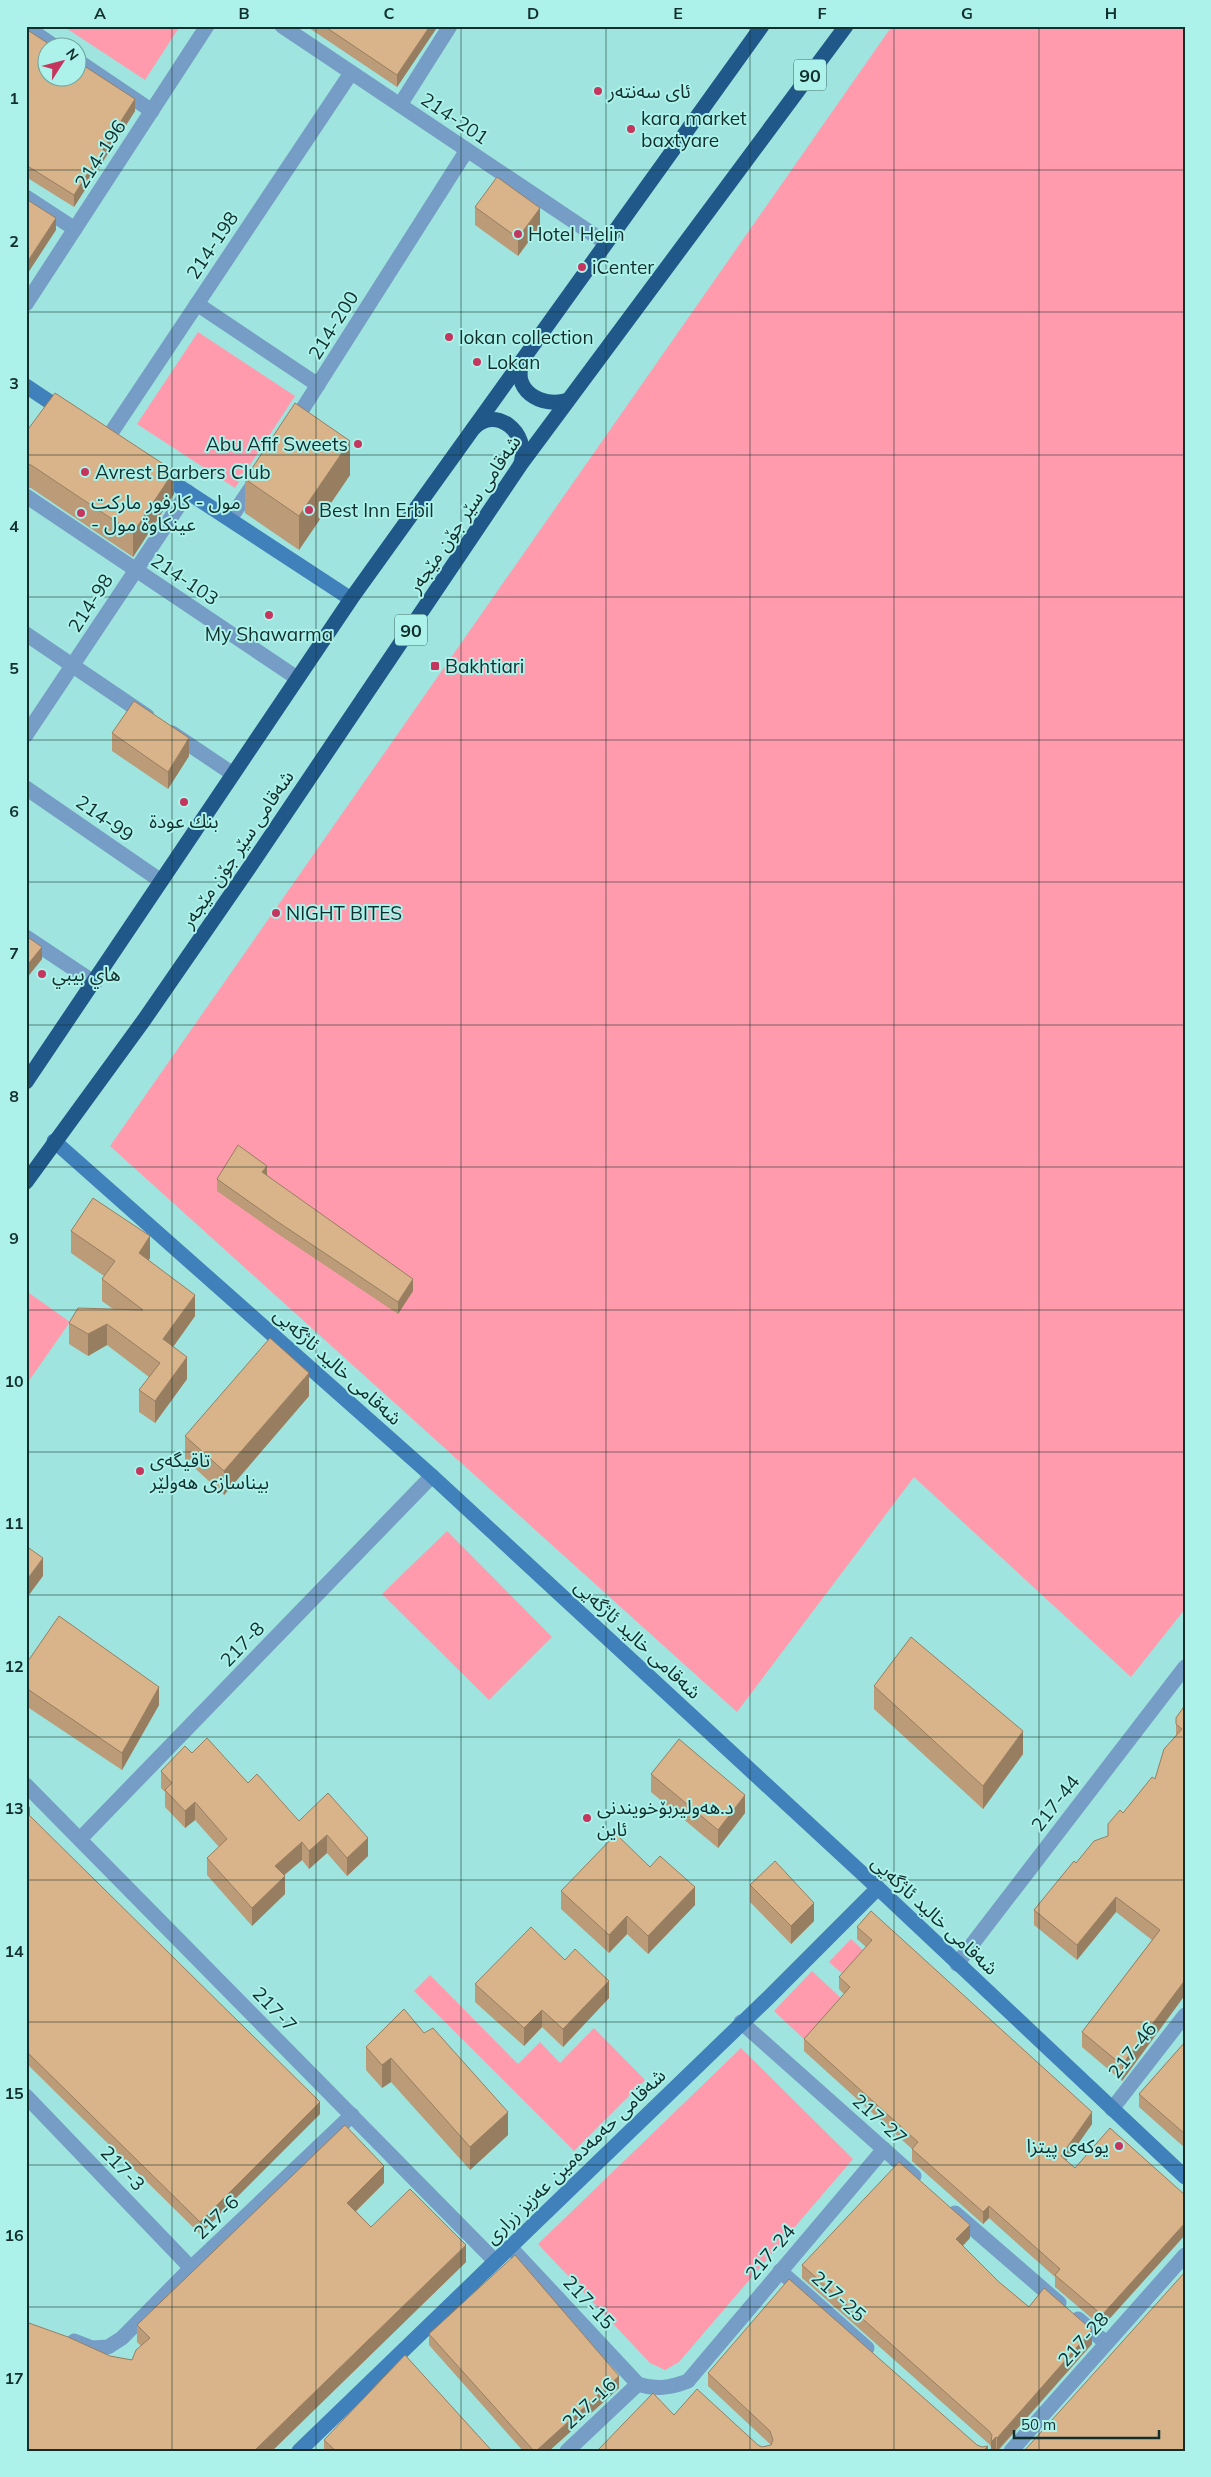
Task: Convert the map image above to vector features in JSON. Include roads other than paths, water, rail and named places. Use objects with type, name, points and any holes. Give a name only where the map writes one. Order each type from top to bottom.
[{"type":"highway","points":[[27,1078],[95,983],[161,881],[351,599],[762,26]]},
{"type":"highway","name":"شەقامی سێر جۆن مێجەر","points":[[26,1182],[189,956],[521,464],[846,26]]},
{"type":"highway","points":[[526,356],[520,373],[527,390],[541,402],[550,404],[568,400]]},
{"type":"highway","points":[[471,431],[477,424],[495,420],[513,427],[523,443],[524,452],[521,464]]},
{"type":"street","name":"214-196","points":[[26,304],[207,26]]},
{"type":"street","name":"214-201","points":[[282,26],[606,244]]},
{"type":"street","points":[[400,105],[450,26]]},
{"type":"street","points":[[26,27],[42,38]]},
{"type":"street","points":[[88,68],[152,111]]},
{"type":"street","name":"214-198","points":[[107,439],[351,72]]},
{"type":"street","name":"214-200","points":[[287,433],[467,150]]},
{"type":"street","points":[[26,197],[75,229]]},
{"type":"street","points":[[196,304],[318,386]]},
{"type":"street","points":[[26,386],[75,419]]},
{"type":"street","points":[[42,418],[52,403]]},
{"type":"street","points":[[91,429],[123,450]]},
{"type":"street","points":[[230,519],[266,464]]},
{"type":"street","points":[[147,466],[351,599]]},
{"type":"street","name":"214-98","points":[[26,736],[188,492]]},
{"type":"street","name":"214-103","points":[[26,496],[297,678]]},
{"type":"street","points":[[26,634],[233,774]]},
{"type":"street","name":"214-99","points":[[26,788],[161,881]]},
{"type":"street","points":[[26,937],[95,983]]},
{"type":"street","name":"شەقامی خالید ئاژگەیی","points":[[54,1141],[432,1476],[878,1888],[1185,2177]]},
{"type":"street","name":"217-8","points":[[80,1839],[432,1476]]},
{"type":"street","name":"217-44","points":[[957,1964],[1185,1668]]},
{"type":"street","name":"217-7","points":[[26,1785],[495,2261]]},
{"type":"street","name":"شەقامی حەمەدەمین عەزیز زراری","points":[[299,2451],[878,1888]]},
{"type":"street","name":"217-46","points":[[1112,2109],[1185,2015]]},
{"type":"street","name":"217-27","points":[[741,2022],[926,2187]]},
{"type":"street","name":"217-3","points":[[26,2096],[191,2268]]},
{"type":"street","name":"217-6","points":[[59,2336],[92,2348],[108,2347],[122,2338],[191,2268],[352,2115]]},
{"type":"street","name":"217-24","points":[[688,2382],[780,2270],[884,2149]]},
{"type":"street","points":[[940,2200],[1106,2343]]},
{"type":"street","name":"217-15","points":[[510,2247],[638,2384]]},
{"type":"street","name":"217-28","points":[[1011,2451],[1185,2255]]},
{"type":"street","name":"217-25","points":[[780,2270],[882,2361]]},
{"type":"street","points":[[638,2384],[650,2388],[662,2388],[688,2382],[701,2394]]},
{"type":"street","name":"217-16","points":[[568,2451],[638,2384]]},
{"type":"place","name":"ئای سەنتەر","points":[[598,91]]},
{"type":"place","name":"kara market baxtyare","points":[[631,129]]},
{"type":"place","name":"Hotel Helin","points":[[518,234]]},
{"type":"place","name":"iCenter","points":[[582,267]]},
{"type":"place","name":"lokan collection","points":[[449,337]]},
{"type":"place","name":"Lokan","points":[[477,362]]},
{"type":"place","name":"Abu Afif Sweets","points":[[358,444]]},
{"type":"place","name":"Avrest Barbers Club","points":[[85,472]]},
{"type":"place","name":"Best Inn Erbil","points":[[309,510]]},
{"type":"place","name":"مول - كارفور ماركت - عينكاوة مول","points":[[81,513]]},
{"type":"place","name":"My Shawarma","points":[[269,615]]},
{"type":"place","name":"Bakhtiari","points":[[435,666]]},
{"type":"place","name":"بنك عودة","points":[[184,802]]},
{"type":"place","name":"NIGHT BITES","points":[[276,913]]},
{"type":"place","name":"هاي بيبي","points":[[42,974]]},
{"type":"place","name":"تاقیگەی بیناسازی هەولێر","points":[[140,1471]]},
{"type":"place","name":"د.هه‌ولیربۆخویندنی ئاین","points":[[587,1818]]},
{"type":"place","name":"یوکەی پیتزا","points":[[1119,2146]]}]
